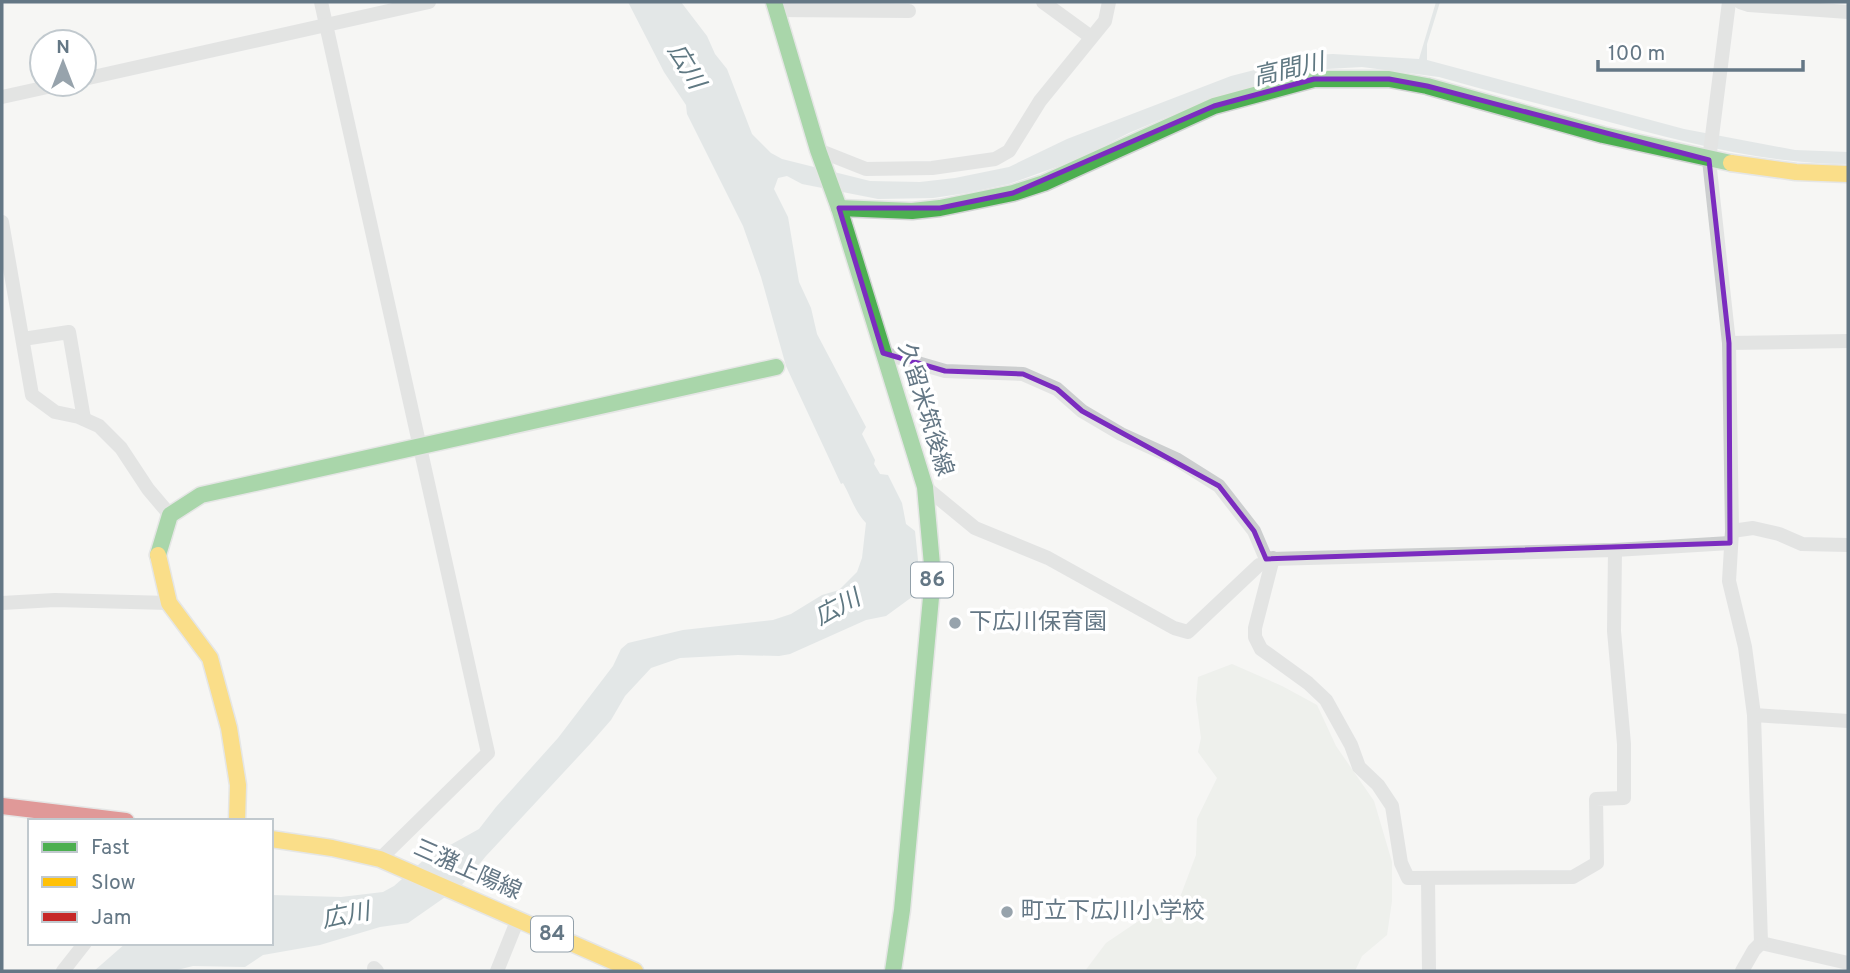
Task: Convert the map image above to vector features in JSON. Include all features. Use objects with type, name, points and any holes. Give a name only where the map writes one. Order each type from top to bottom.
[{"type":"street","points":[[321,2],[488,752],[387,862]]},
{"type":"street","points":[[98,76],[429,2]]},
{"type":"street","points":[[1043,2],[1091,37]]},
{"type":"street","points":[[821,156],[866,169],[932,168],[995,159],[1009,151],[1040,101],[1104,21],[1109,2]]},
{"type":"street","points":[[1729,2],[1709,160],[1729,343],[1729,581],[1745,647],[1754,715],[1762,943]]},
{"type":"street","points":[[1740,2],[1749,5],[1848,12]]},
{"type":"street","points":[[775,6],[909,11]]},
{"type":"street","name":"久留米筑後線","points":[[775,6],[925,487],[933,576],[902,910],[893,971]]},
{"type":"street","points":[[838,204],[912,211],[940,208],[1013,192],[1044,183],[1214,106],[1314,79],[1389,79],[1427,86],[1603,135],[1709,160],[1796,172],[1848,174]]},
{"type":"street","points":[[2,97],[28,91]]},
{"type":"street","points":[[2,222],[6,267],[23,339],[32,395],[55,412],[84,419],[99,426],[121,448],[148,489],[170,515]]},
{"type":"street","points":[[23,339],[69,332],[84,419]]},
{"type":"street","points":[[1729,343],[1848,341]]},
{"type":"street","points":[[883,353],[945,371],[1023,374],[1057,389],[1082,411],[1121,434],[1176,459],[1219,486],[1254,531],[1266,559],[1615,550],[1731,537],[1753,528],[1779,534],[1802,544],[1848,545]]},
{"type":"street","points":[[237,819],[237,785],[229,728],[210,658],[169,603],[158,557],[170,515],[201,495],[776,367]]},
{"type":"street","points":[[925,487],[975,528],[1048,558],[1174,628],[1188,632],[1259,565]]},
{"type":"street","points":[[1273,558],[1255,637],[1261,649],[1308,683],[1326,700],[1351,745],[1359,767],[1378,785],[1392,806],[1401,863],[1408,878],[1573,877],[1597,863],[1596,799],[1623,798],[1623,744],[1614,631],[1615,550]]},
{"type":"street","points":[[2,603],[55,600],[169,603]]},
{"type":"street","points":[[1754,715],[1848,721]]},
{"type":"street","points":[[2,806],[109,819]]},
{"type":"street","name":"三潴上陽線","points":[[273,839],[332,848],[387,862],[635,971]]},
{"type":"street","points":[[1428,878],[1429,971]]},
{"type":"street","points":[[497,971],[518,919]]},
{"type":"street","points":[[1762,943],[1848,963]]},
{"type":"street","points":[[1742,971],[1754,950],[1762,943]]},
{"type":"street","points":[[63,971],[83,945]]},
{"type":"highlighted area","points":[[1314,79],[1389,79],[1427,86],[1709,160],[1729,343],[1730,543],[1266,559],[1254,531],[1219,486],[1082,411],[1057,389],[1023,374],[945,371],[883,353],[839,208],[940,208],[1013,193],[1214,106]]},
{"type":"shaded area","points":[[1232,664],[1317,705],[1336,746],[1374,801],[1392,862],[1392,901],[1387,935],[1362,956],[1355,971],[1085,971],[1106,943],[1146,916],[1176,908],[1196,855],[1197,819],[1217,778],[1198,752],[1201,738],[1196,699],[1198,677]]},
{"type":"water","points":[[628,2],[681,2],[707,36],[715,54],[727,69],[752,134],[771,153],[782,159],[870,181],[920,182],[1009,167],[1067,139],[1231,76],[1313,55],[1419,59],[1436,2],[1440,2],[1427,44],[1427,60],[1684,129],[1795,150],[1848,152],[1848,164],[1785,160],[1722,150],[1439,77],[1362,67],[1309,70],[1193,106],[1129,133],[1076,160],[1009,184],[967,193],[933,198],[878,199],[802,184],[787,176],[778,178],[774,189],[788,217],[799,282],[811,308],[817,334],[866,427],[862,434],[875,460],[874,464],[880,474],[888,475],[902,503],[906,524],[915,531],[918,560],[916,590],[912,597],[886,616],[866,620],[790,654],[680,658],[651,668],[625,696],[611,720],[461,886],[408,923],[380,927],[320,945],[263,955],[245,967],[193,966],[173,971],[94,971],[124,945],[273,945],[273,895],[341,897],[383,892],[425,859],[479,829],[558,738],[628,643],[683,630],[773,620],[791,614],[822,595],[839,590],[857,572],[862,558],[866,523],[843,483],[841,484],[786,366],[761,277],[743,226],[687,114],[686,105],[664,72]]},
{"type":"traffic: fast","points":[[774,2],[925,487],[933,576],[902,910],[893,971]]},
{"type":"traffic: fast","points":[[839,208],[912,211],[1013,193],[1044,183],[1214,106],[1314,79],[1389,79],[1427,86],[1603,135],[1731,163]]},
{"type":"traffic: fast","points":[[158,555],[170,515],[201,495],[776,367]]},
{"type":"traffic: slow","points":[[1731,163],[1796,172],[1848,174]]},
{"type":"traffic: slow","points":[[158,555],[169,603],[210,658],[229,728],[238,785],[237,819]]},
{"type":"traffic: slow","points":[[273,839],[332,848],[380,859],[635,971]]},
{"type":"traffic: jam","points":[[2,806],[109,819]]},
{"type":"place","name":"下広川保育園","points":[[955,623]]},
{"type":"place","name":"町立下広川小学校","points":[[1007,912]]},
{"type":"water label","name":"広川","points":[[685,67]]},
{"type":"water label","name":"高間川","points":[[1289,71]]},
{"type":"water label","name":"広川","points":[[838,609]]},
{"type":"water label","name":"広川","points":[[346,917]]}]
